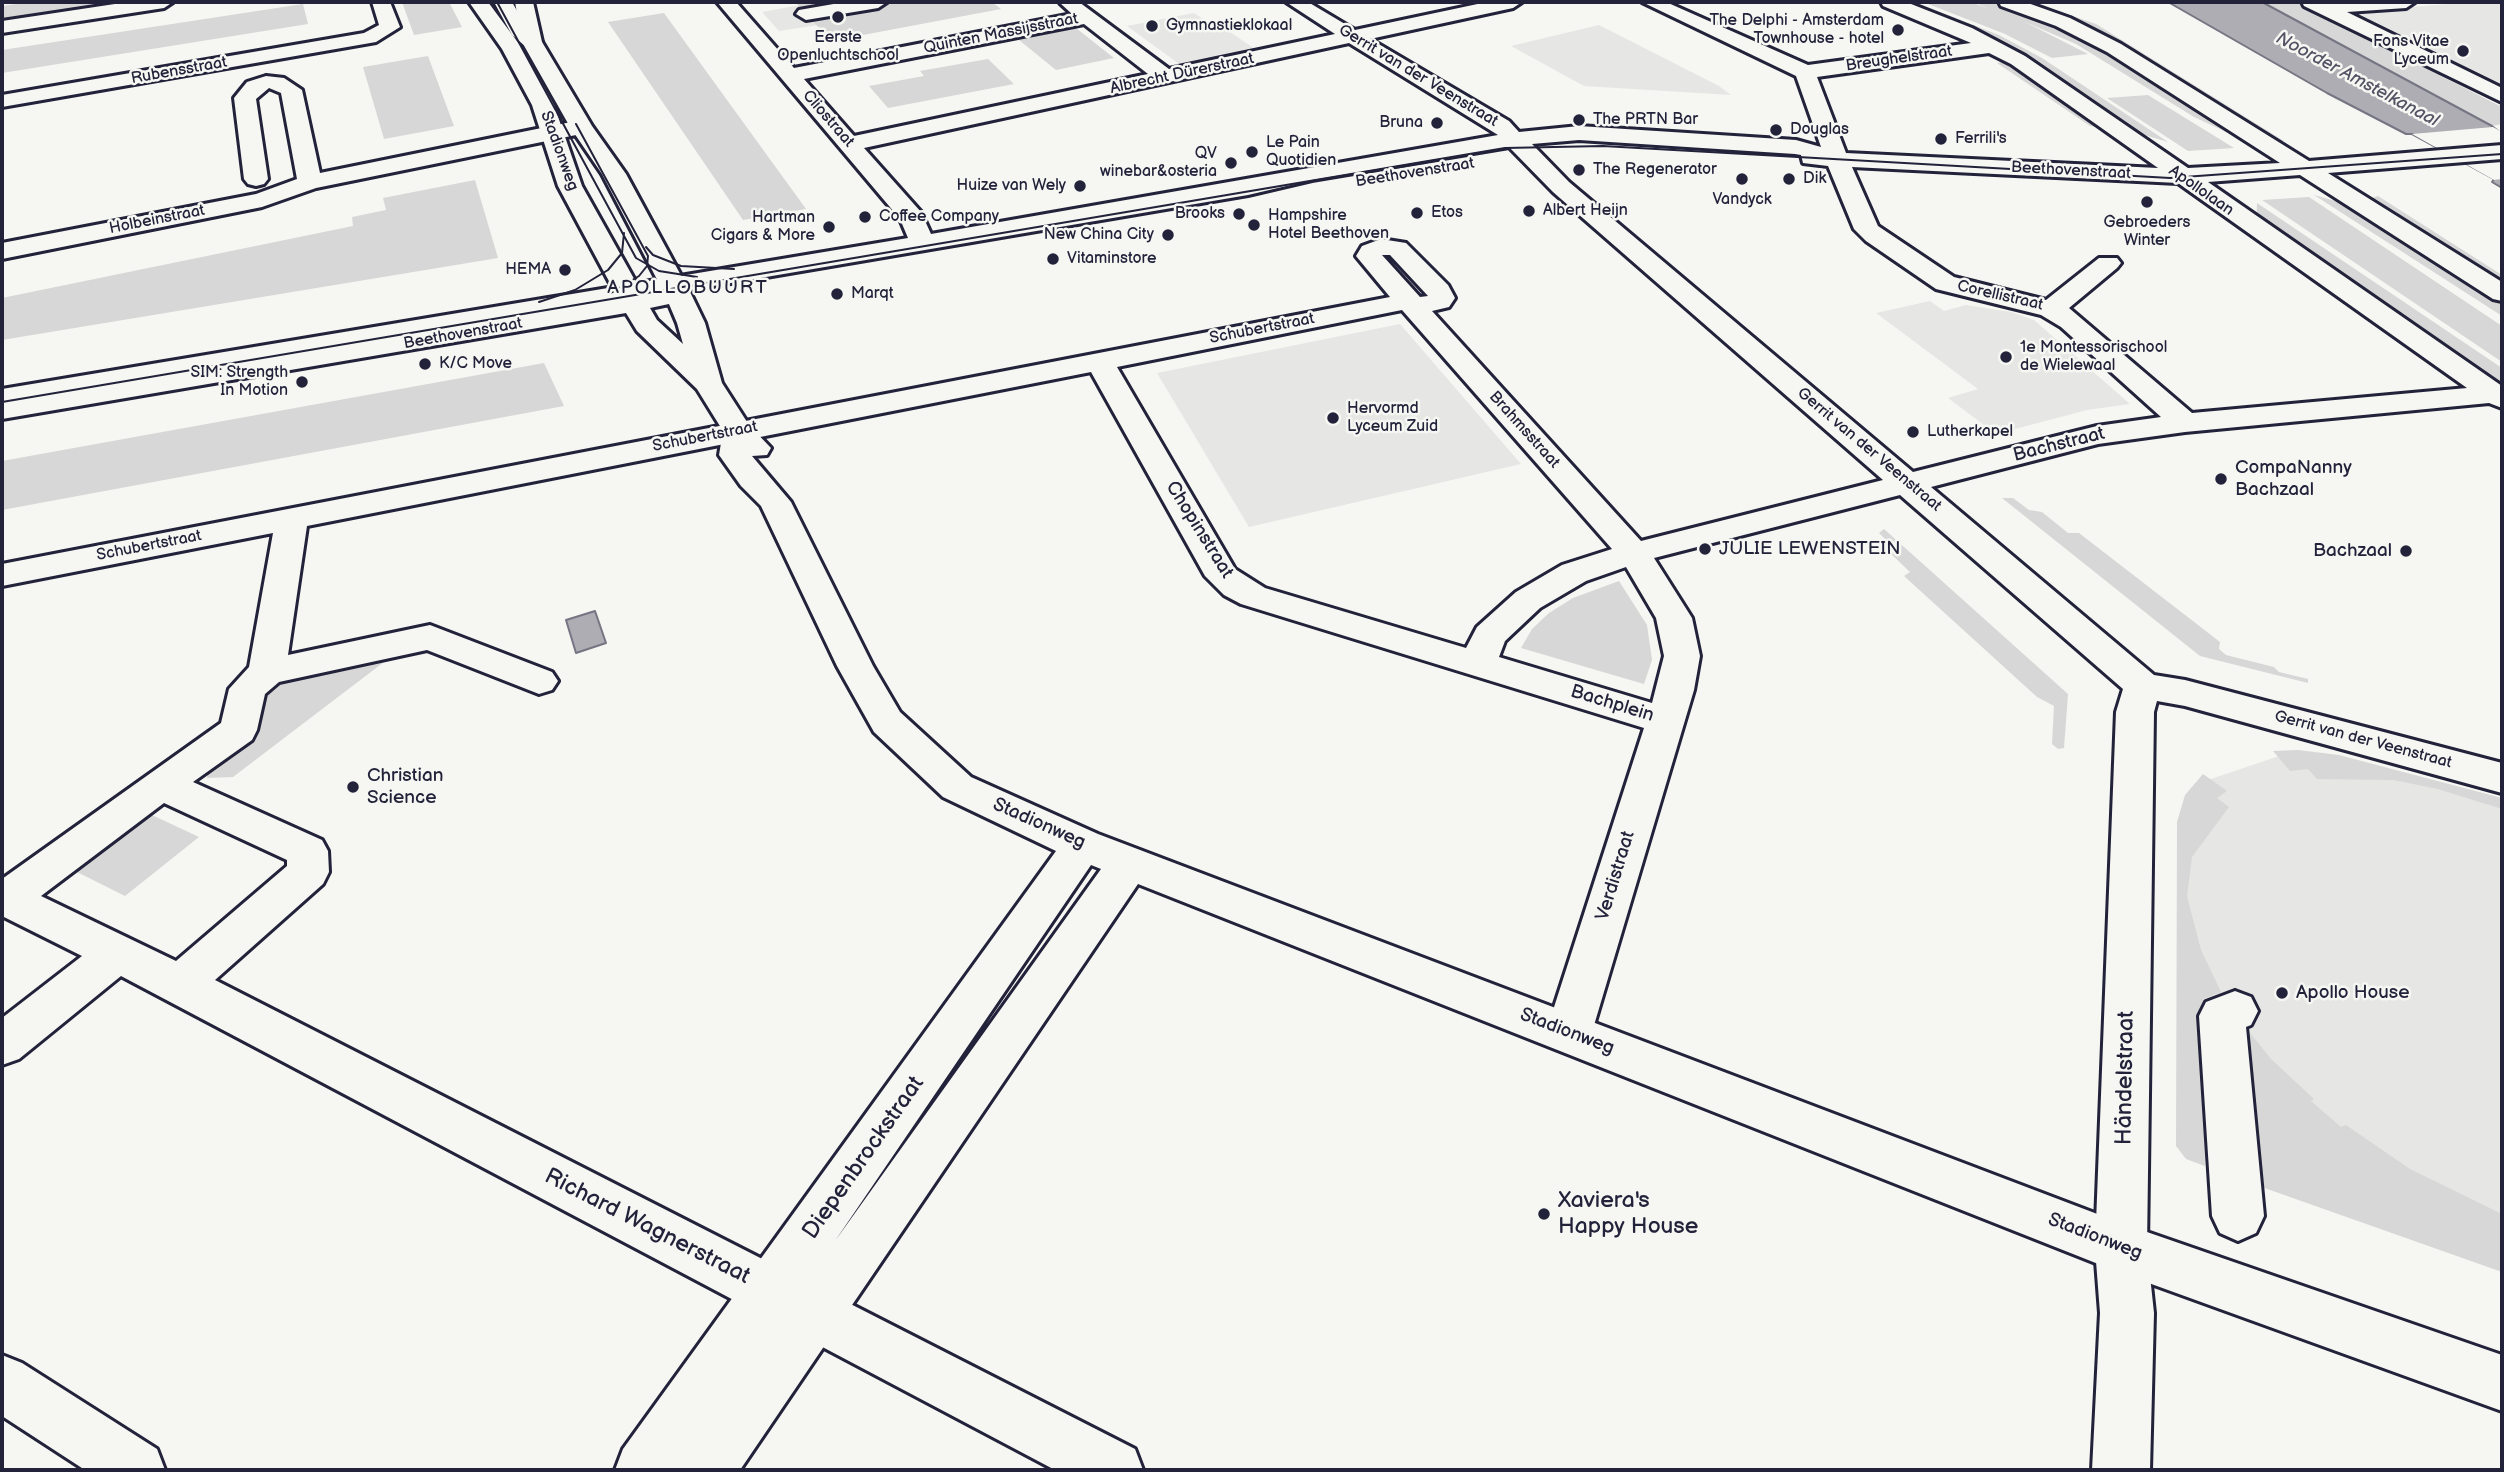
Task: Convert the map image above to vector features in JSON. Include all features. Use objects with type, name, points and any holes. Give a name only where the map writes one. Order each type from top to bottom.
[{"type":"street","points":[[2,27],[164,2]]},
{"type":"street","name":"Rubensstraat","points":[[2,101],[379,35],[390,27],[381,2]]},
{"type":"street","name":"Stadionweg","points":[[478,2],[512,48],[543,106],[570,186],[651,283],[691,323],[708,384]]},
{"type":"street","name":"Stadionweg","points":[[503,2],[519,32],[532,43]]},
{"type":"street","name":"Stadionweg","points":[[524,2],[532,43],[581,127],[614,174],[651,283],[648,325],[708,384],[738,431],[735,455],[752,479],[775,502],[855,666],[887,722],[957,788],[1083,845],[2121,1248],[2502,1383]]},
{"type":"street","name":"Cliostraat","points":[[726,2],[912,217],[922,242]]},
{"type":"street","points":[[806,14],[878,2]]},
{"type":"street","points":[[1067,2],[1167,78]]},
{"type":"street","name":"Gerrit van der Veenstraat","points":[[1295,2],[1501,126],[1560,187],[2143,686],[2185,693],[2502,778]]},
{"type":"street","name":"Albrecht Dürerstraat","points":[[850,145],[1513,2]]},
{"type":"street","points":[[1651,2],[1805,72]]},
{"type":"street","name":"Apollolaan","points":[[1890,2],[1994,46],[2018,60],[2180,176],[2498,396]]},
{"type":"street","points":[[2008,2],[2063,22],[2114,48],[2502,293]]},
{"type":"street","points":[[2317,5],[2406,2]]},
{"type":"street","points":[[2317,5],[2502,96]]},
{"type":"street","name":"Quinten Massijsstraat","points":[[790,75],[1088,17]]},
{"type":"street","name":"Breughelstraat","points":[[1805,72],[1994,46]]},
{"type":"street","points":[[261,57],[266,82]]},
{"type":"street","name":"Corellistraat","points":[[1805,72],[1867,229],[1945,283],[2051,309],[2070,321],[2185,423]]},
{"type":"street","points":[[256,179],[245,98],[255,86],[277,82],[291,90],[310,181]]},
{"type":"street","name":"Holbeinstraat","points":[[2,251],[262,200],[310,181],[581,127]]},
{"type":"street","name":"Beethovenstraat","points":[[1248,188],[1328,187],[1579,134],[1796,147],[1837,158]]},
{"type":"street","points":[[2452,156],[2502,141]]},
{"type":"street","name":"Beethovenstraat","points":[[2,386],[651,283],[855,261],[922,242],[1248,188],[1312,173],[1477,146],[1582,147],[2180,176],[2305,168],[2340,176],[2360,176],[2452,156]]},
{"type":"street","points":[[2452,156],[2502,152]]},
{"type":"street","name":"Beethovenstraat","points":[[2305,168],[2306,161],[2322,156],[2452,156]]},
{"type":"street","points":[[2452,156],[2502,164]]},
{"type":"street","name":"Holbeinstraat","points":[[2,233],[239,187],[256,179],[310,181]]},
{"type":"street","points":[[2051,309],[2108,263]]},
{"type":"street","name":"Beethovenstraat","points":[[2,398],[651,283]]},
{"type":"street","name":"Beethovenstraat","points":[[2,410],[651,283]]},
{"type":"street","name":"Schubertstraat","points":[[2,575],[1100,360],[1411,304]]},
{"type":"street","name":"Brahmsstraat","points":[[1411,304],[1634,553]]},
{"type":"street","name":"Chopinstraat","points":[[1100,360],[1222,576],[1253,596],[1478,663]]},
{"type":"street","name":"Bachstraat","points":[[1634,553],[2096,435],[2185,423],[2498,396]]},
{"type":"street","points":[[292,518],[267,672],[430,637],[539,681]]},
{"type":"street","points":[[1478,663],[1490,635],[1528,600],[1574,573],[1634,553]]},
{"type":"street","name":"Bachplein","points":[[1478,663],[1664,720],[1675,690],[1682,656],[1674,618],[1634,553]]},
{"type":"street","name":"Richard Wagnerstraat","points":[[267,672],[248,689],[238,730],[4,897],[115,955],[180,984],[1114,1470]]},
{"type":"street","name":"Händelstraat","points":[[2121,1470],[2127,1313],[2121,1248],[2135,712],[2143,686]]},
{"type":"street","name":"Verdistraat","points":[[1569,1032],[1664,720]]},
{"type":"street","points":[[161,785],[307,851],[308,872],[180,984]]},
{"type":"street","name":"Diepenbrockstraat","points":[[644,1470],[1083,845]]},
{"type":"street","points":[[706,1470],[1129,863]]},
{"type":"street","points":[[2,1045],[115,955]]},
{"type":"street","points":[[2235,1011],[2222,1016],[2238,1216]]},
{"type":"street","points":[[2,1383],[136,1470]]},
{"type":"shaded area","points":[[30,2],[122,2],[2,20],[2,6]]},
{"type":"shaded area","points":[[402,2],[449,2],[462,27],[414,35]]},
{"type":"shaded area","points":[[795,2],[992,2],[1001,9],[831,41]]},
{"type":"shaded area","name":"Eerste Openluchtschool","points":[[817,2],[971,2],[779,31],[762,12]]},
{"type":"shaded area","points":[[1872,2],[1915,2],[1999,35],[2042,58],[2168,142],[2141,134],[2090,126],[1997,63],[2024,59]]},
{"type":"shaded area","points":[[1923,2],[1971,2],[1989,9],[1974,2],[2032,2],[2096,24],[2284,141],[2254,145],[2194,117],[2076,44],[2025,22],[2088,54],[2052,58],[2005,34]]},
{"type":"shaded area","points":[[2262,2],[2295,2],[2502,107],[2502,124],[2492,126]]},
{"type":"shaded area","name":"Fons Vitae Lyceum","points":[[2502,2],[2502,90],[2347,12]]},
{"type":"shaded area","points":[[303,4],[308,24],[2,73],[2,50]]},
{"type":"shaded area","points":[[664,13],[806,209],[743,220],[608,22]]},
{"type":"shaded area","points":[[1194,13],[1215,27],[1221,26],[1255,49],[1179,64],[1127,26]]},
{"type":"shaded area","points":[[1599,25],[1719,86],[1731,95],[1584,86],[1511,46]]},
{"type":"shaded area","points":[[1076,28],[1114,58],[1056,70],[1019,40]]},
{"type":"shaded area","points":[[428,56],[454,126],[384,139],[363,67]]},
{"type":"shaded area","points":[[988,59],[1014,84],[888,108],[869,86],[924,76],[920,71]]},
{"type":"shaded area","points":[[2148,95],[2234,148],[2188,151],[2107,98]]},
{"type":"shaded area","points":[[475,180],[498,258],[2,340],[2,298],[353,226],[352,217],[386,210],[383,198]]},
{"type":"shaded area","points":[[2314,195],[2350,205],[2378,196],[2502,275],[2502,316]]},
{"type":"shaded area","points":[[2309,197],[2502,326],[2502,362],[2262,200]]},
{"type":"shaded area","points":[[2257,203],[2502,368],[2502,392],[2450,356],[2424,361],[2256,241]]},
{"type":"shaded area","name":"1e Montessorischool de Wielewaal","points":[[1930,301],[1944,311],[1966,305],[2011,312],[2034,320],[2130,404],[2087,410],[1996,434],[1948,398],[1978,389],[1876,313]]},
{"type":"shaded area","name":"Hervormd Lyceum Zuid","points":[[1400,324],[1521,464],[1249,527],[1157,373]]},
{"type":"shaded area","points":[[544,363],[564,406],[2,510],[2,461]]},
{"type":"shaded area","points":[[2002,498],[2013,498],[2029,510],[2042,512],[2068,533],[2079,533],[2220,642],[2219,649],[2226,655],[2274,667],[2279,672],[2308,679],[2308,683],[2200,656]]},
{"type":"shaded area","points":[[1884,529],[2068,694],[2064,748],[2058,749],[2052,744],[2054,706],[2037,697],[1904,576],[1910,572],[1890,553],[1895,549],[1879,533]]},
{"type":"shaded area","points":[[1619,581],[1647,625],[1652,660],[1644,684],[1521,648],[1532,629],[1549,613],[1573,598]]},
{"type":"shaded area","points":[[405,646],[233,777],[207,778],[209,763],[266,685]]},
{"type":"shaded area","points":[[2298,750],[2339,755],[2502,798],[2502,809],[2438,789],[2393,780],[2317,779],[2308,769],[2290,771],[2273,751]]},
{"type":"shaded area","points":[[2282,755],[2359,763],[2502,805],[2502,1266],[2191,1156],[2181,814],[2205,781]]},
{"type":"shaded area","points":[[2203,774],[2227,791],[2217,798],[2229,807],[2192,857],[2187,896],[2201,950],[2221,992],[2203,999],[2205,1166],[2186,1159],[2176,1146],[2177,822],[2185,795]]},
{"type":"shaded area","points":[[152,815],[199,837],[125,896],[77,872]]},
{"type":"shaded area","points":[[2246,1028],[2271,1059],[2314,1099],[2311,1101],[2341,1127],[2346,1125],[2410,1169],[2502,1214],[2502,1272],[2256,1185]]},
{"type":"water","name":"Noorder Amstelkanaal","points":[[2168,2],[2262,2],[2492,126],[2502,134],[2502,188],[2492,182],[2494,179],[2412,134],[2406,134],[2327,93]]},
{"type":"water","points":[[595,611],[606,643],[576,653],[566,620]]},
{"type":"pier","points":[[2493,127],[2502,132],[2502,179],[2494,180],[2412,134]]},
{"type":"tram line","points":[[497,2],[624,235]]},
{"type":"tram line","points":[[576,124],[648,256],[647,264]]},
{"type":"tram line","points":[[2,402],[1505,148],[1603,146],[2170,178],[2502,154]]},
{"type":"tram line","points":[[539,302],[575,290],[608,270],[622,253],[624,235]]},
{"type":"tram line","points":[[624,235],[636,258],[647,264]]},
{"type":"tram line","points":[[646,247],[653,255],[681,266],[734,269]]},
{"type":"tram line","points":[[611,293],[639,276],[647,264]]},
{"type":"tram line","points":[[647,264],[659,271],[697,277]]},
{"type":"place","name":"Eerste Openluchtschool","points":[[838,17]]},
{"type":"place","name":"Gymnastieklokaal","points":[[1152,26]]},
{"type":"place","name":"The Delphi - Amsterdam Townhouse - hotel","points":[[1898,30]]},
{"type":"place","name":"Fons Vitae Lyceum","points":[[2463,51]]},
{"type":"place","name":"The PRTN Bar","points":[[1579,120]]},
{"type":"place","name":"Bruna","points":[[1437,123]]},
{"type":"place","name":"Douglas","points":[[1776,130]]},
{"type":"place","name":"Ferrili's","points":[[1941,139]]},
{"type":"place","name":"Le Pain Quotidien","points":[[1252,152]]},
{"type":"place","name":"QV winebar&osteria","points":[[1231,163]]},
{"type":"place","name":"The Regenerator","points":[[1579,170]]},
{"type":"place","name":"Vandyck","points":[[1742,179]]},
{"type":"place","name":"Dik","points":[[1789,179]]},
{"type":"place","name":"Huize van Wely","points":[[1080,186]]},
{"type":"place","name":"Gebroeders Winter","points":[[2147,202]]},
{"type":"place","name":"Albert Heijn","points":[[1529,211]]},
{"type":"place","name":"Etos","points":[[1417,213]]},
{"type":"place","name":"Brooks","points":[[1239,214]]},
{"type":"place","name":"Coffee Company","points":[[865,217]]},
{"type":"place","name":"Hampshire Hotel Beethoven","points":[[1254,225]]},
{"type":"place","name":"Hartman Cigars & More","points":[[829,227]]},
{"type":"place","name":"New China City","points":[[1168,235]]},
{"type":"place","name":"Vitaminstore","points":[[1053,259]]},
{"type":"place","name":"HEMA","points":[[565,270]]},
{"type":"place","name":"Marqt","points":[[837,294]]},
{"type":"place","name":"1e Montessorischool de Wielewaal","points":[[2006,357]]},
{"type":"place","name":"K/C Move","points":[[425,364]]},
{"type":"place","name":"SIM: Strength In Motion","points":[[302,382]]},
{"type":"place","name":"Hervormd Lyceum Zuid","points":[[1333,418]]},
{"type":"place","name":"Lutherkapel","points":[[1913,432]]},
{"type":"place","name":"CompaNanny Bachzaal","points":[[2221,479]]},
{"type":"place","name":"JULIE LEWENSTEIN","points":[[1705,549]]},
{"type":"place","name":"Bachzaal","points":[[2406,551]]},
{"type":"place","name":"Christian Science","points":[[353,787]]},
{"type":"place","name":"Apollo House","points":[[2282,993]]},
{"type":"place","name":"Xaviera's Happy House","points":[[1544,1214]]},
{"type":"district","name":"APOLLOBUURT","points":[[688,288]]}]
